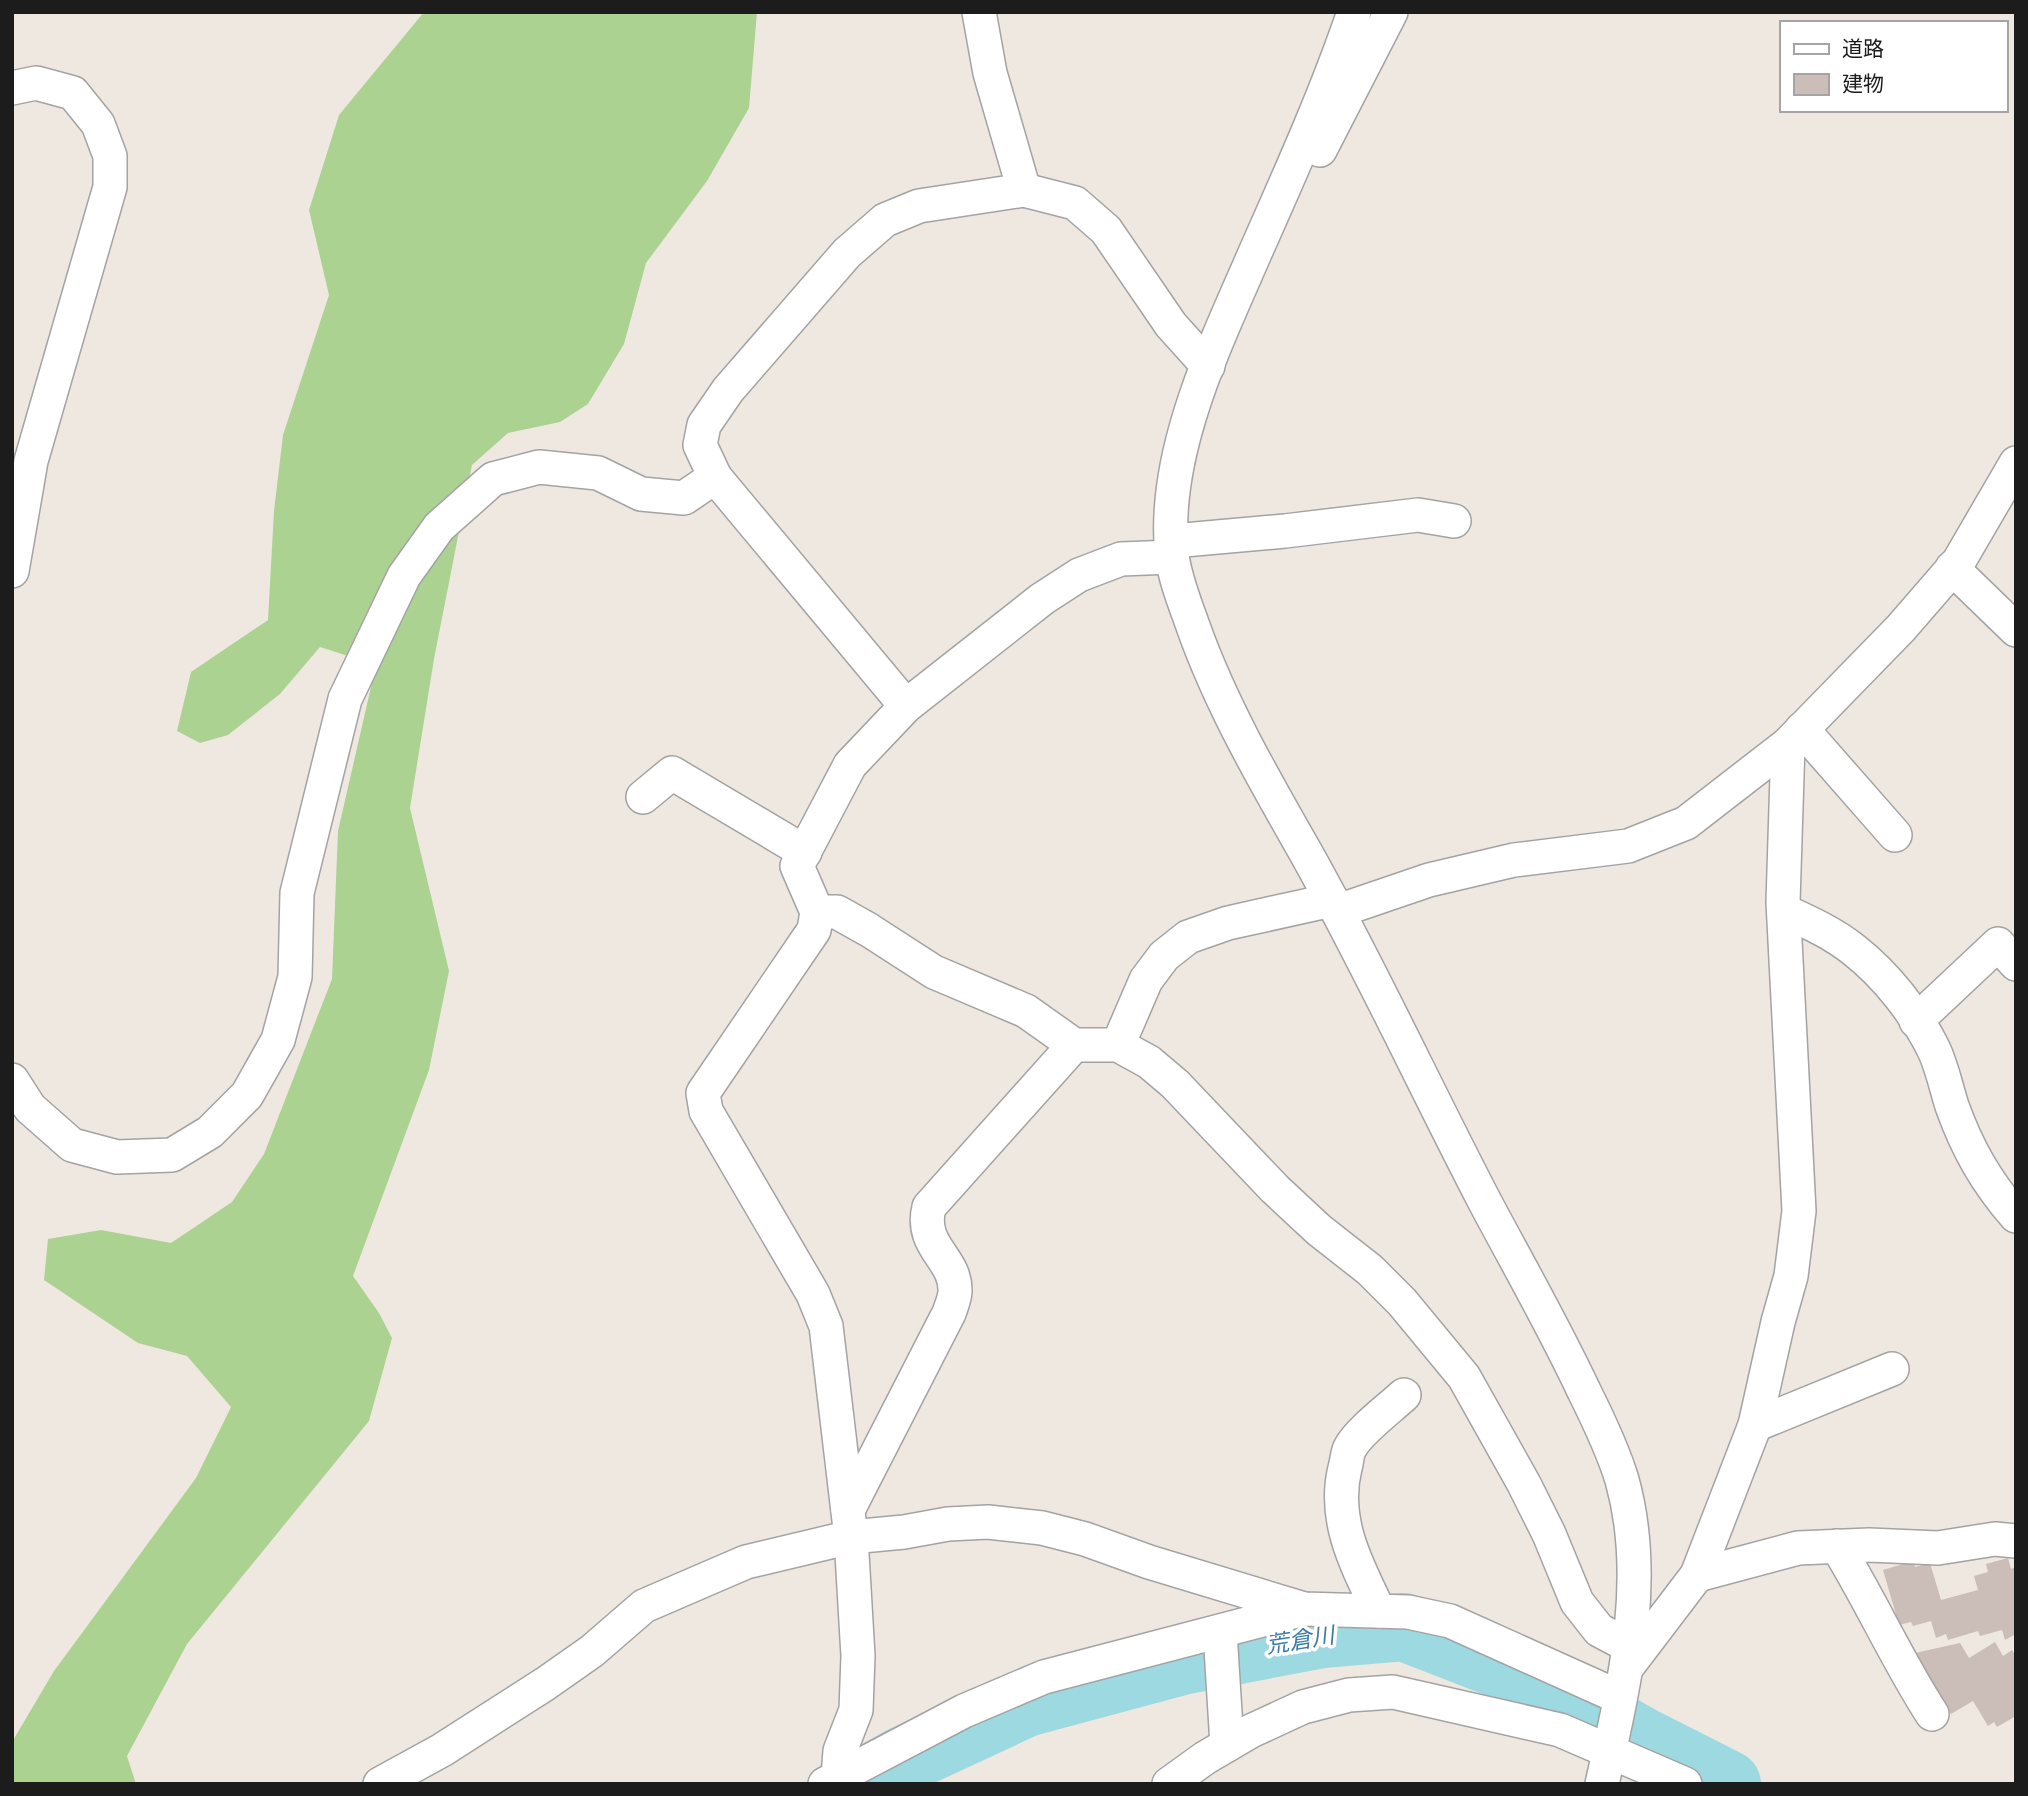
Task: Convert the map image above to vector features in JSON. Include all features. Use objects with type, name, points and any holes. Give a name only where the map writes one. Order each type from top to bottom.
[{"type":"street","points":[[979,12],[990,73],[1024,190]]},
{"type":"street","points":[[1354,12],[1287,180],[1208,366],[1180,451],[1173,488],[1173,549],[1186,607],[1208,667],[1270,790],[1335,905],[1483,1197],[1569,1358],[1622,1479],[1630,1529],[1635,1595],[1608,1760]]},
{"type":"street","points":[[1287,180],[1319,152],[1391,12]]},
{"type":"street","points":[[12,88],[36,83],[73,93],[98,124],[110,156],[110,187],[31,461],[12,571]]},
{"type":"street","points":[[906,706],[715,477],[700,445],[704,425],[728,390],[847,253],[885,220],[919,206],[1024,190],[1075,203],[1107,230],[1171,325],[1208,366]]},
{"type":"street","points":[[1118,1045],[1146,980],[1164,956],[1188,937],[1228,923],[1335,905],[1514,860],[1628,846],[1686,823],[1795,737],[1901,628],[1959,561],[2016,463]]},
{"type":"street","points":[[12,1080],[30,1108],[72,1145],[117,1157],[172,1155],[210,1132],[247,1095],[278,1040],[295,977],[297,893],[345,699],[404,576],[439,527],[493,480],[539,467],[598,473],[641,494],[684,498],[715,477]]},
{"type":"street","points":[[832,1780],[856,1710],[858,1656],[850,1523],[826,1326],[813,1294],[706,1111],[703,1093],[814,930],[817,912],[797,866],[850,765],[906,706],[1042,599],[1079,575],[1121,559],[1285,531],[1418,515],[1454,521]]},
{"type":"street","points":[[1952,568],[2016,630]]},
{"type":"street","points":[[1795,737],[1895,835]]},
{"type":"street","points":[[1623,1681],[1697,1575],[1755,1425],[1791,1276],[1799,1212],[1784,911],[1795,737]]},
{"type":"street","points":[[643,797],[672,773],[805,852]]},
{"type":"street","points":[[1784,911],[1822,929],[1854,950],[1882,977],[1916,1021],[1934,1051],[1970,1151],[1993,1190],[2016,1216]]},
{"type":"street","points":[[817,912],[836,912],[934,972],[1026,1011],[1074,1045],[1118,1045],[1149,1062],[1174,1084],[1275,1189],[1370,1270],[1402,1302],[1464,1377],[1524,1483],[1577,1602],[1599,1630],[1623,1681]]},
{"type":"street","points":[[1916,1021],[1998,944],[2016,964]]},
{"type":"street","points":[[850,1523],[949,1313],[956,1292],[951,1274],[929,1237],[925,1221],[929,1207],[1074,1045]]},
{"type":"street","points":[[1755,1425],[1892,1369]]},
{"type":"street","points":[[1379,1611],[1352,1555],[1343,1525],[1341,1484],[1350,1447],[1404,1395]]},
{"type":"street","points":[[380,1784],[442,1750],[545,1684],[592,1651],[644,1606],[746,1562],[850,1523],[904,1532],[948,1524],[988,1522],[1042,1528],[1085,1539],[1149,1562],[1304,1609],[1408,1612],[1450,1621],[1623,1681]]},
{"type":"street","points":[[1697,1575],[1798,1548],[1869,1545],[1938,1548],[1995,1539],[2016,1541]]},
{"type":"street","points":[[1837,1546],[1865,1592],[1907,1675],[1932,1714]]},
{"type":"street","points":[[832,1780],[964,1711],[1044,1676],[1304,1609]]},
{"type":"street","points":[[1220,1632],[1227,1745]]},
{"type":"street","points":[[1169,1784],[1251,1731],[1303,1707],[1349,1695],[1393,1692],[1560,1730],[1608,1760],[1685,1784]]},
{"type":"green space","points":[[424,12],[757,12],[749,108],[707,181],[646,263],[624,344],[588,404],[560,422],[508,433],[472,465],[434,659],[410,808],[449,971],[429,1070],[353,1276],[379,1313],[392,1338],[369,1421],[187,1644],[127,1756],[136,1784],[12,1784],[12,1742],[54,1671],[196,1478],[231,1407],[187,1356],[138,1343],[44,1280],[48,1239],[101,1230],[171,1243],[232,1202],[264,1154],[332,979],[338,831],[376,665],[320,647],[280,694],[228,735],[200,743],[177,731],[191,672],[268,620],[274,511],[283,435],[329,295],[309,210],[339,115]]},
{"type":"building","points":[[2008,1558],[2011,1569],[2016,1567],[2016,1634],[2005,1640],[2002,1630],[1980,1636],[1978,1631],[1948,1640],[1946,1634],[1936,1638],[1931,1621],[1913,1626],[1911,1622],[1899,1625],[1883,1570],[1913,1561],[1915,1567],[1930,1563],[1941,1600],[1978,1590],[1974,1576],[1988,1572],[1986,1564]]},
{"type":"building","points":[[1995,1642],[2003,1656],[2012,1650],[2016,1656],[2016,1716],[1997,1727],[1994,1722],[1988,1726],[1973,1701],[1951,1714],[1915,1653],[1960,1643],[1969,1658]]},
{"type":"waterway","name":"荒倉川","points":[[861,1784],[903,1760],[1026,1703],[1186,1660],[1322,1634],[1404,1627],[1512,1669],[1642,1741],[1727,1784]]}]
